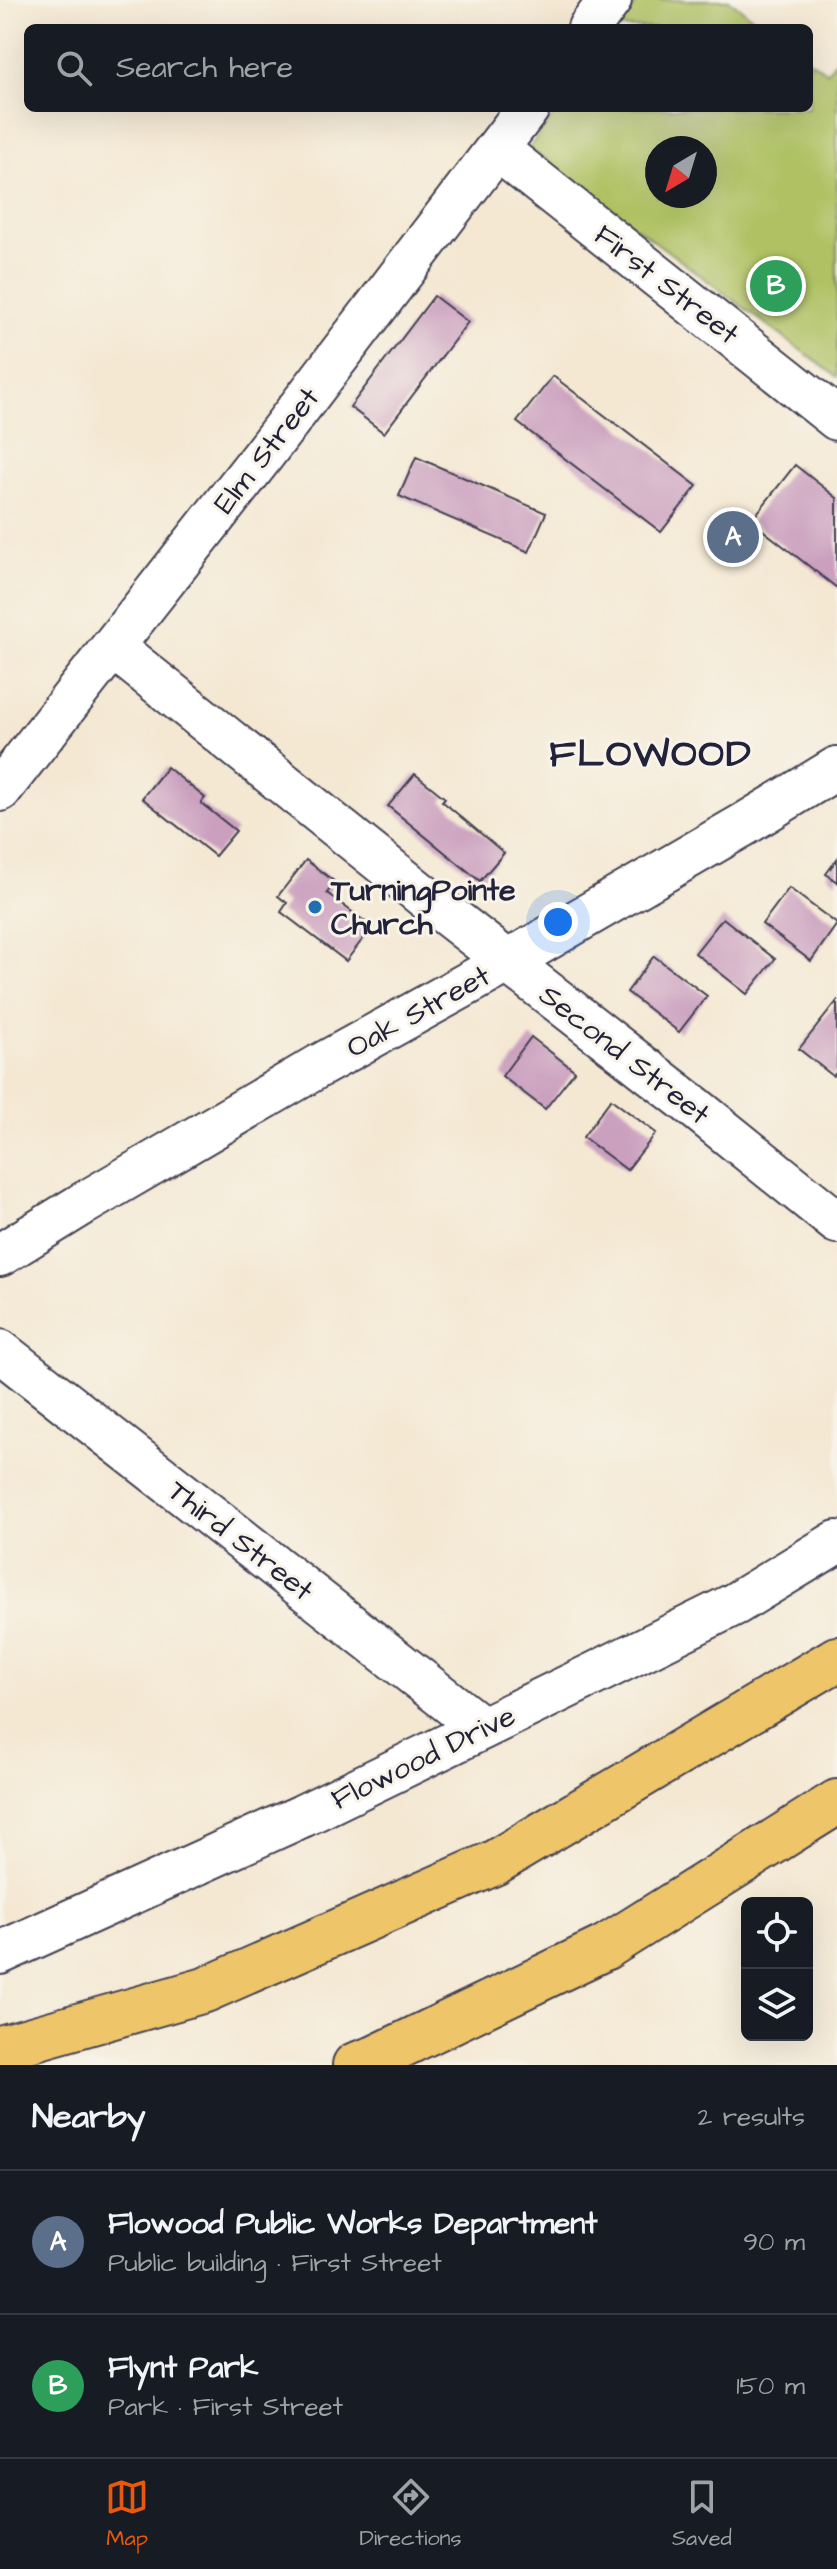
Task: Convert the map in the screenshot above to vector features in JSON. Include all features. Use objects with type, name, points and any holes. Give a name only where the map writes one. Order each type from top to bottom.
[{"type":"main road","points":[[0,2048],[205,1990],[494,1863],[837,1659]]},
{"type":"main road","points":[[355,2065],[606,1947],[837,1802]]},
{"type":"street","points":[[592,24],[610,0]]},
{"type":"street","name":"Elm Street","points":[[0,790],[525,112]]},
{"type":"street","name":"First Street","points":[[497,149],[837,419]]},
{"type":"street","name":"Second Street","points":[[113,647],[837,1222]]},
{"type":"street","name":"Oak Street","points":[[0,1255],[319,1066],[507,962],[837,768]]},
{"type":"street","name":"Third Street","points":[[0,1351],[482,1728]]},
{"type":"street","name":"Flowood Drive","points":[[0,1953],[302,1816],[735,1604],[837,1542]]},
{"type":"green space","points":[[639,0],[729,0],[762,24],[622,24]]},
{"type":"green space","points":[[837,59],[837,377],[529,148],[556,112],[813,112],[813,63],[827,72]]},
{"type":"building","points":[[434,296],[468,322],[384,433],[350,407]]},
{"type":"building","points":[[553,376],[697,486],[661,532],[517,422]]},
{"type":"building","points":[[416,457],[546,513],[529,552],[399,496]]},
{"type":"building","points":[[795,465],[837,498],[837,588],[751,521]]},
{"type":"building","points":[[167,767],[205,798],[201,803],[236,831],[215,856],[142,798]]},
{"type":"building","points":[[415,774],[504,853],[480,881],[388,806]]},
{"type":"building","points":[[837,859],[837,882],[826,874]]},
{"type":"building","name":"TurningPointe Church","points":[[306,860],[335,882],[327,893],[372,927],[346,961],[281,912],[287,903],[278,896]]},
{"type":"building","points":[[789,888],[837,924],[811,961],[762,924]]},
{"type":"building","points":[[723,918],[775,959],[747,994],[695,953]]},
{"type":"building","points":[[654,956],[707,996],[679,1032],[627,992]]},
{"type":"building","points":[[837,1001],[837,1072],[833,1076],[799,1049]]},
{"type":"building","points":[[531,1037],[575,1071],[545,1109],[502,1076]]},
{"type":"building","points":[[611,1099],[656,1133],[627,1170],[583,1137]]},
{"type":"place","name":"Flynt Park","points":[[776,286]]},
{"type":"place","name":"Flowood Public Works Department","points":[[733,537]]},
{"type":"place","name":"TurningPointe Church","points":[[315,907]]},
{"type":"district","name":"FLOWOOD","points":[[651,753]]}]
